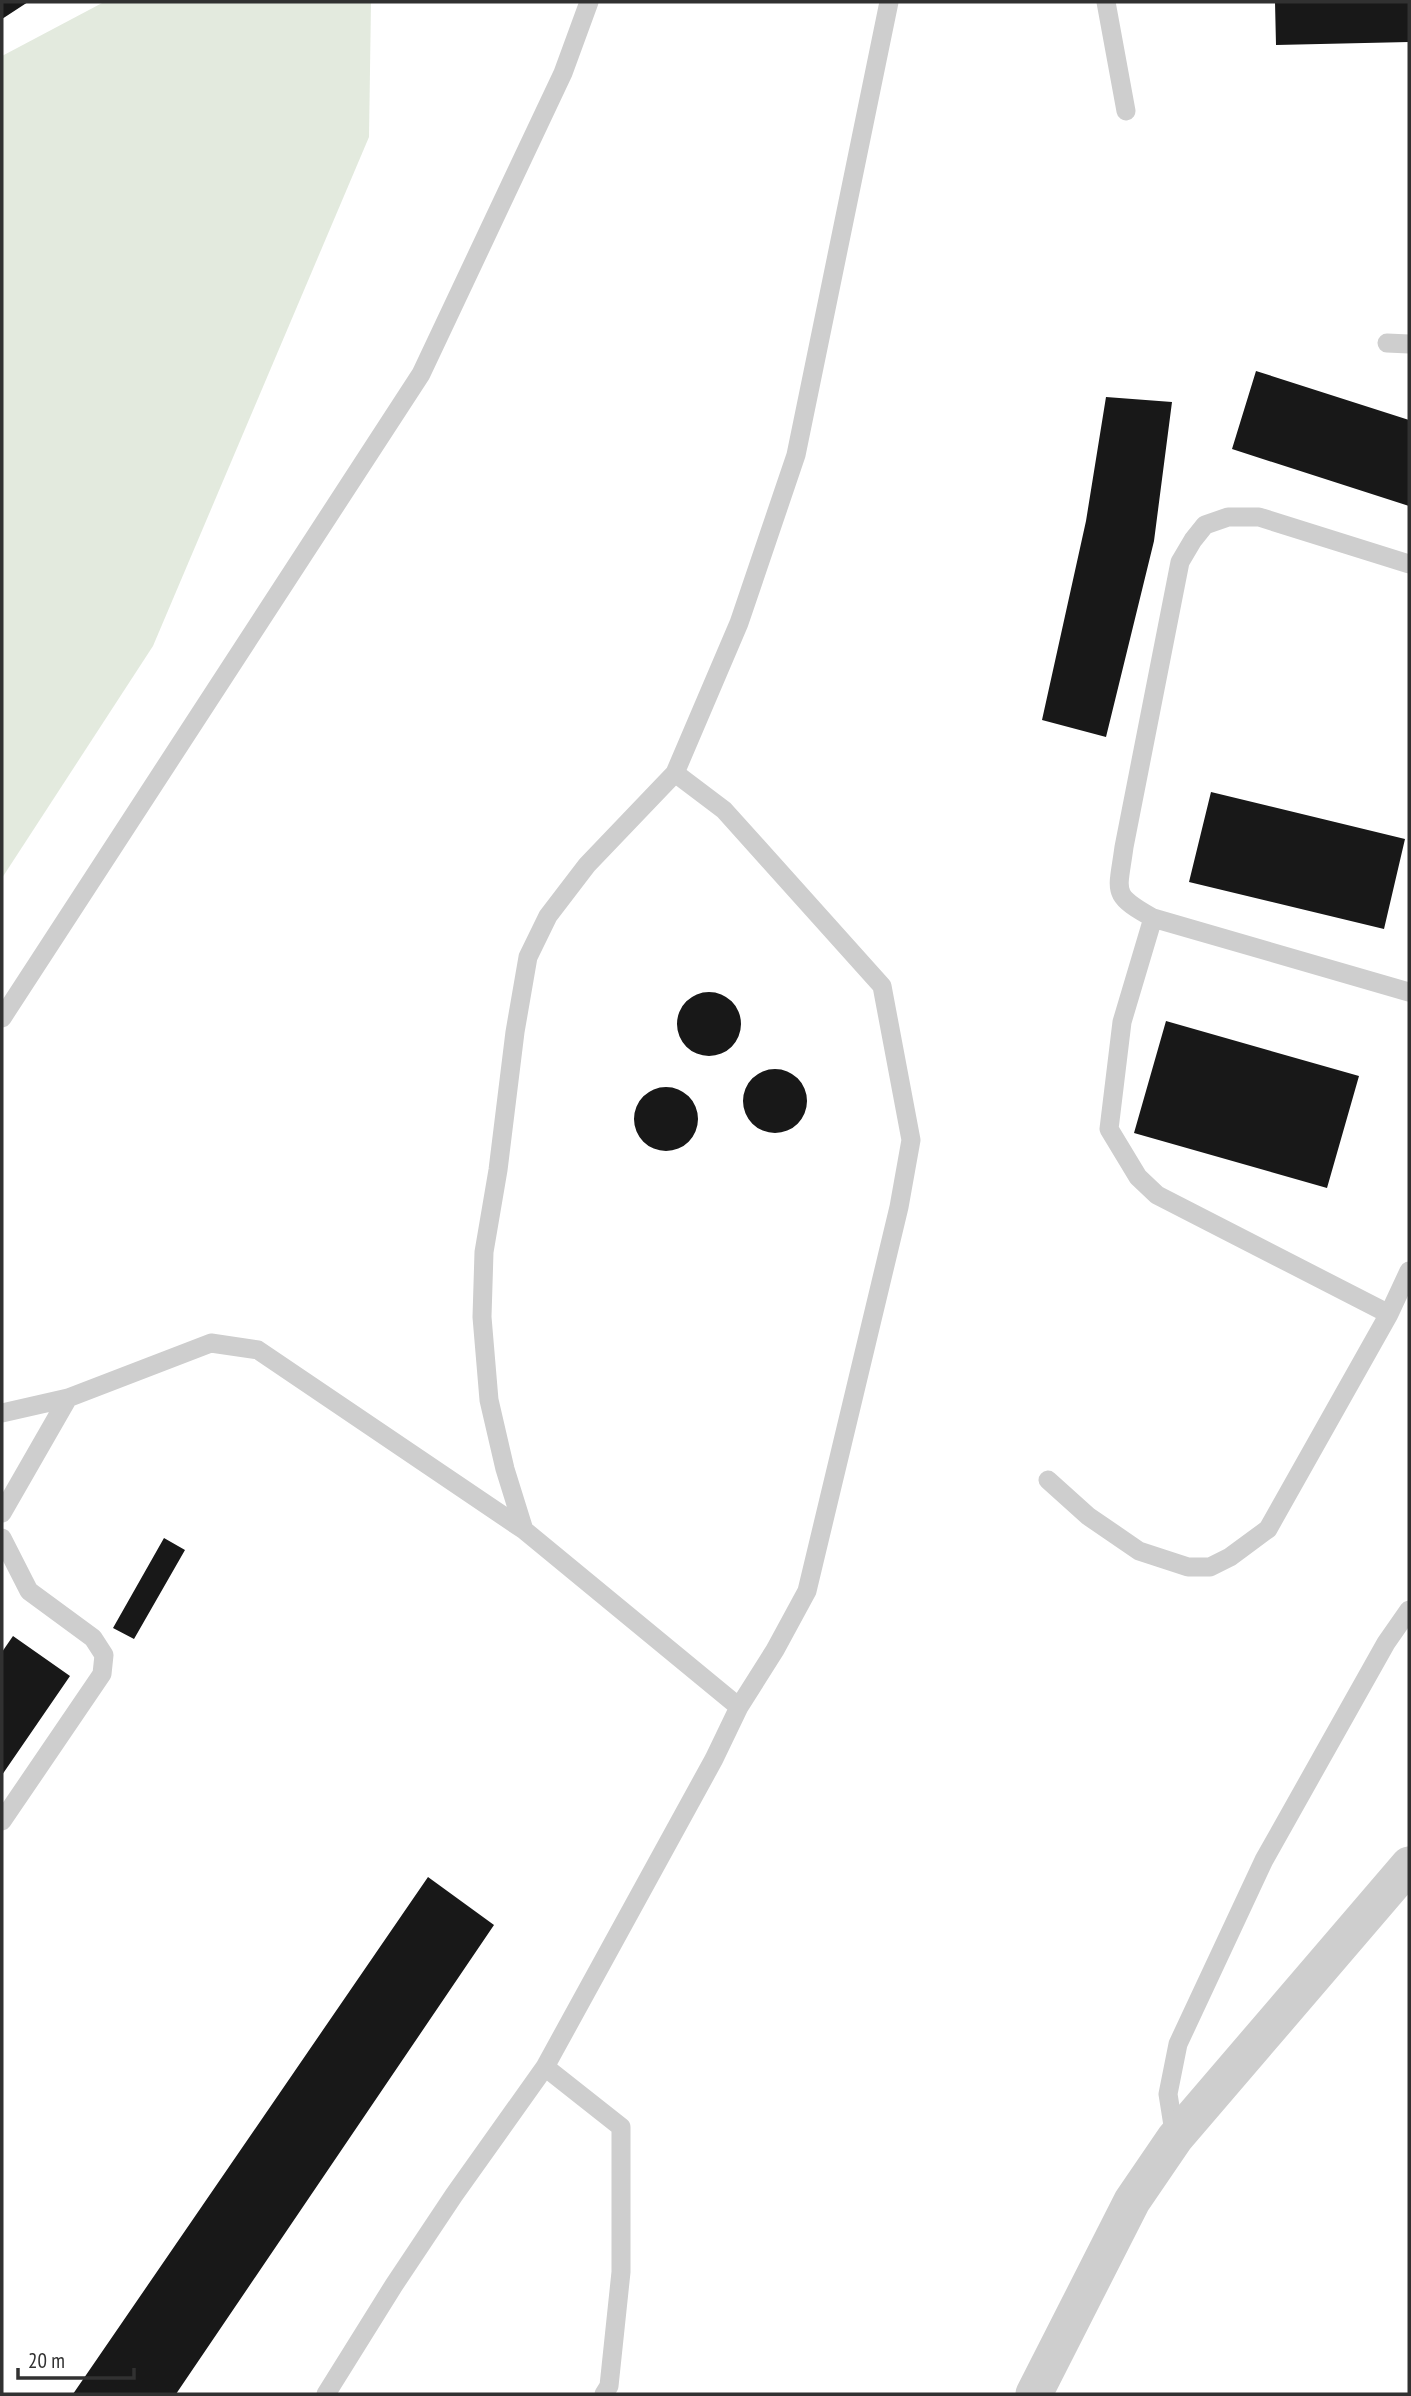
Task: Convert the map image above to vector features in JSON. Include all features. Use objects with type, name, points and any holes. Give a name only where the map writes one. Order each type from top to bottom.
[{"type":"street","points":[[1034,2394],[1132,2201],[1175,2138],[1409,1865]]},
{"type":"lane","points":[[2,1018],[421,374],[563,73],[589,2]]},
{"type":"lane","points":[[524,1530],[505,1469],[489,1400],[482,1317],[484,1252],[527,957],[548,916],[587,865],[675,773],[739,623],[796,455],[889,2]]},
{"type":"lane","points":[[1106,2],[1126,111]]},
{"type":"lane","points":[[1387,343],[1409,344]]},
{"type":"lane","points":[[1409,564],[1259,517],[1228,517],[1205,525],[1180,562],[1124,847],[1119,889],[1125,902],[1153,918],[1409,992]]},
{"type":"lane","points":[[326,2394],[446,2206],[545,2067],[714,1759],[738,1707],[775,1650],[807,1591],[900,1208],[911,1140],[882,986],[724,810],[675,773]]},
{"type":"lane","points":[[1153,918],[1122,1022],[1109,1129],[1118,1147],[1138,1177],[1157,1195],[1389,1314]]},
{"type":"lane","points":[[1048,1480],[1088,1516],[1139,1551],[1188,1567],[1210,1567],[1230,1557],[1268,1529],[1389,1314],[1409,1271]]},
{"type":"lane","points":[[2,1413],[68,1398],[211,1343],[258,1350],[524,1530],[738,1707]]},
{"type":"lane","points":[[2,1513],[68,1398]]},
{"type":"lane","points":[[2,1538],[29,1591],[93,1638],[104,1655],[102,1674],[2,1821]]},
{"type":"lane","points":[[1175,2138],[1168,2094],[1178,2044],[1264,1860],[1386,1643],[1409,1611]]},
{"type":"lane","points":[[545,2067],[621,2127],[621,2272],[609,2386],[604,2394]]},
{"type":"shaded area","points":[[104,2],[371,2],[369,137],[153,646],[2,878],[2,56]]},
{"type":"building","points":[[2,2],[28,2],[2,19]]},
{"type":"building","points":[[1275,2],[1409,2],[1409,42],[1276,45]]},
{"type":"building","points":[[1256,371],[1409,420],[1409,506],[1232,449]]},
{"type":"building","points":[[1106,397],[1172,402],[1154,541],[1106,737],[1042,720],[1086,521]]},
{"type":"building","points":[[1211,792],[1405,839],[1384,929],[1189,882]]},
{"type":"building","points":[[709,992],[721,994],[732,1001],[739,1012],[739,1036],[732,1047],[721,1054],[709,1056],[697,1054],[686,1047],[679,1036],[677,1024],[679,1012],[686,1001],[697,994]]},
{"type":"building","points":[[1166,1021],[1359,1076],[1327,1188],[1134,1133]]},
{"type":"building","points":[[775,1069],[787,1071],[798,1078],[805,1089],[805,1113],[798,1124],[787,1131],[775,1133],[763,1131],[752,1124],[745,1113],[743,1101],[745,1089],[752,1078],[763,1071]]},
{"type":"building","points":[[666,1087],[678,1089],[689,1096],[696,1107],[696,1131],[689,1142],[678,1149],[666,1151],[654,1149],[643,1142],[636,1131],[634,1119],[636,1107],[643,1096],[654,1089]]},
{"type":"building","points":[[164,1538],[185,1550],[134,1639],[113,1628]]},
{"type":"building","points":[[13,1636],[70,1676],[2,1775],[2,1652]]},
{"type":"building","points":[[428,1877],[494,1925],[176,2394],[73,2394]]}]
